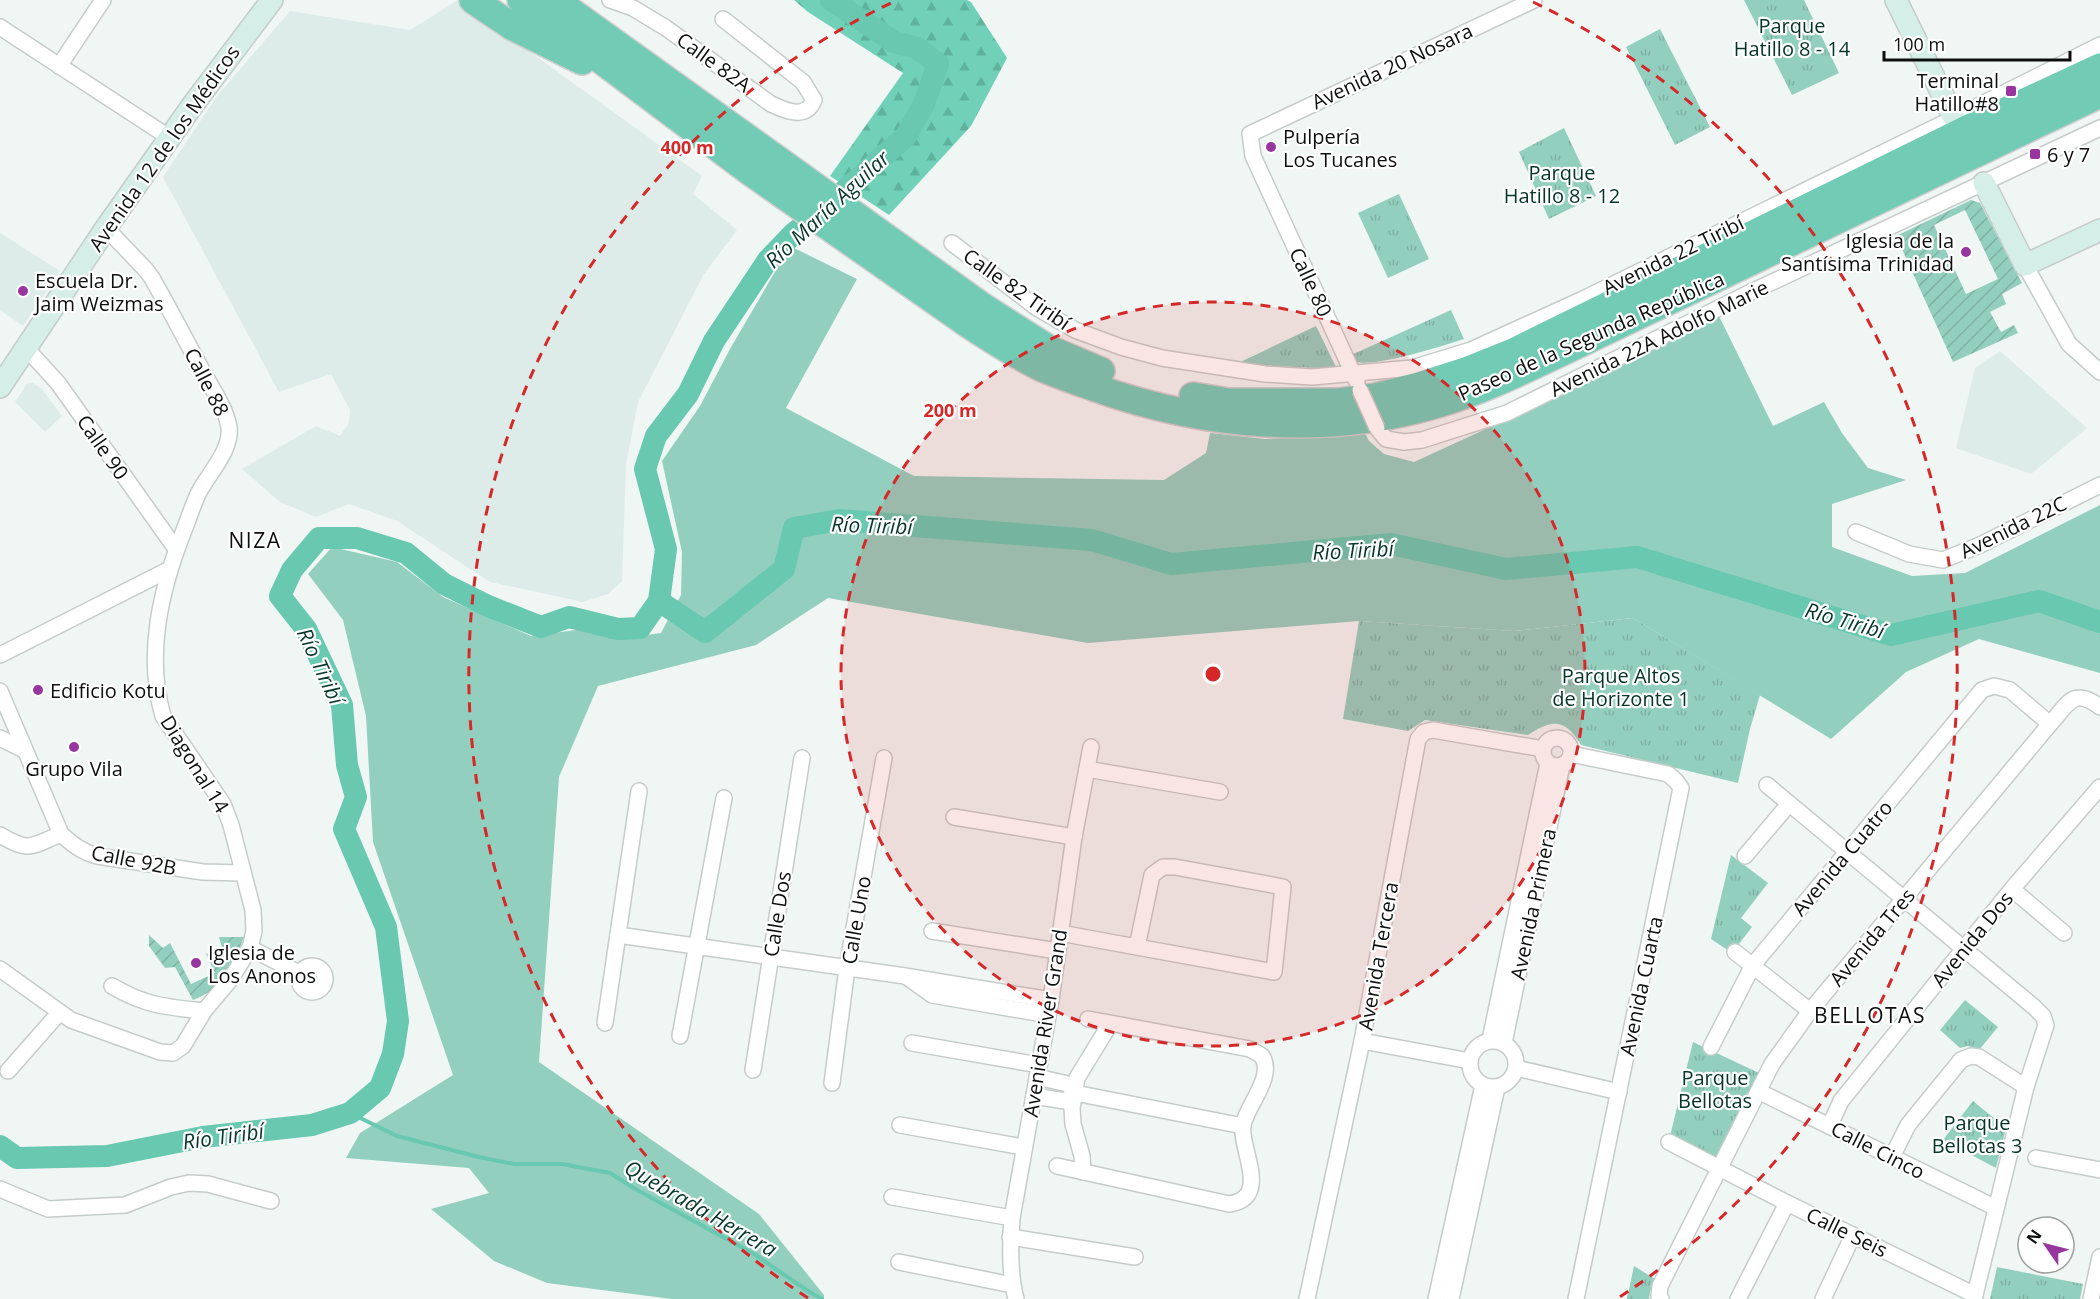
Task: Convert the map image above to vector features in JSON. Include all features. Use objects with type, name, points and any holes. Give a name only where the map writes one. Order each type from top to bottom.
[{"type":"highway","points":[[473,0],[513,27],[640,90]]},
{"type":"highway","name":"Paseo de la Segunda República","points":[[521,0],[640,90],[756,160]]},
{"type":"highway","name":"Paseo de la Segunda República","points":[[555,0],[596,30],[756,160],[878,247],[1005,348],[1043,368],[1114,395],[1169,410],[1231,421],[1305,424],[1380,418],[1441,403],[1508,378],[2100,94]]},
{"type":"highway","points":[[589,0],[596,30]]},
{"type":"highway","name":"Paseo de la Segunda República","points":[[878,247],[1049,349],[1090,368],[1154,387],[1229,402],[1338,402],[1375,397],[1468,370],[1513,352],[1966,121],[2100,67]]},
{"type":"main road","name":"Avenida 12 de los Médicos","points":[[2,379],[26,348],[106,228],[170,138],[272,0]]},
{"type":"main road","points":[[1896,0],[1966,121]]},
{"type":"main road","points":[[1984,183],[2025,265],[2100,230]]},
{"type":"street","points":[[59,66],[103,0]]},
{"type":"street","name":"Calle 82A","points":[[610,0],[633,8],[666,28],[778,107],[797,113],[811,106],[813,100],[803,82],[723,19]]},
{"type":"street","name":"Avenida 20 Nosara","points":[[1250,134],[1534,0]]},
{"type":"street","points":[[0,27],[170,138]]},
{"type":"street","name":"Avenida 22 Tiribí","points":[[1222,369],[1312,377],[1353,374],[1412,368],[1471,350],[1966,121],[2100,45]]},
{"type":"street","name":"Avenida 22A Adolfo Marie","points":[[1377,428],[1386,439],[1404,442],[1432,437],[1507,413],[1749,293],[2100,128]]},
{"type":"street","name":"Calle 80","points":[[1250,134],[1254,156],[1377,428]]},
{"type":"street","name":"Calle 88","points":[[106,228],[152,278],[217,397],[229,427],[229,438],[225,449],[198,494],[176,549]]},
{"type":"street","name":"Calle 82 Tiribí","points":[[952,243],[1037,308],[1075,330],[1121,347],[1162,358],[1222,369]]},
{"type":"street","points":[[2025,265],[2069,344],[2100,372]]},
{"type":"street","name":"Calle 90","points":[[26,348],[58,383],[176,549]]},
{"type":"street","name":"Avenida 22C","points":[[1856,532],[1909,554],[1943,560],[1980,545],[2100,484]]},
{"type":"street","name":"Diagonal 14","points":[[176,549],[168,570],[156,626],[156,678],[159,702],[163,716],[222,804],[231,825],[253,910],[254,931],[250,948]]},
{"type":"street","points":[[0,655],[168,570]]},
{"type":"street","name":"Avenida Cuatro","points":[[1711,1047],[1753,965],[1982,690],[1994,686],[2010,690],[2050,724]]},
{"type":"street","points":[[0,691],[61,834],[27,848],[0,835]]},
{"type":"street","points":[[2050,724],[2073,700],[2079,697],[2086,697],[2100,707]]},
{"type":"street","name":"Avenida Tres","points":[[1660,1298],[1659,1286],[1760,1092],[1772,1064],[1810,1011],[2050,724]]},
{"type":"street","name":"Avenida Tercera","points":[[1307,1299],[1362,1041],[1418,739],[1424,732],[1432,730],[1556,758]]},
{"type":"street","points":[[0,738],[24,750]]},
{"type":"street","name":"Avenida River Grand","points":[[1014,1292],[1010,1237],[1012,1218],[1049,1007],[1074,837],[1091,747]]},
{"type":"street","name":"Calle Dos","points":[[753,1070],[802,758]]},
{"type":"street","name":"Calle Uno","points":[[832,1083],[847,968],[884,758]]},
{"type":"street","name":"Avenida Primera","points":[[1497,1042],[1556,758]]},
{"type":"street","name":"Avenida Cuarta","points":[[1556,758],[1668,774],[1681,788],[1576,1299]]},
{"type":"street","points":[[1087,769],[1220,792]]},
{"type":"street","points":[[1767,786],[1905,898],[2043,1016],[2046,1025],[2026,1088],[1975,1297]]},
{"type":"street","name":"Avenida Dos","points":[[1830,1125],[1841,1101],[2012,889],[2100,787]]},
{"type":"street","points":[[605,1023],[639,791]]},
{"type":"street","points":[[680,1036],[724,798]]},
{"type":"street","points":[[1745,856],[1789,804]]},
{"type":"street","points":[[954,817],[1074,837]]},
{"type":"street","name":"Calle 92B","points":[[61,834],[73,845],[97,856],[202,872],[243,873]]},
{"type":"street","points":[[1060,933],[1274,972],[1283,887],[1175,867],[1163,867],[1152,875],[1137,947]]},
{"type":"street","points":[[2012,889],[2064,933]]},
{"type":"street","points":[[932,931],[1058,951]]},
{"type":"street","points":[[618,935],[904,976],[1049,1007]]},
{"type":"street","points":[[0,969],[59,1013],[95,1030],[160,1052],[173,1053],[183,1046],[204,1011],[230,980],[250,948],[299,973]]},
{"type":"street","points":[[1734,952],[1810,1011]]},
{"type":"street","points":[[112,986],[133,998],[152,1005],[204,1011]]},
{"type":"street","points":[[8,1071],[59,1013]]},
{"type":"street","points":[[1057,1166],[1229,1204],[1240,1203],[1246,1197],[1251,1180],[1243,1126],[1264,1077],[1266,1066],[1262,1056],[1250,1049],[1088,1019]]},
{"type":"street","points":[[1083,1172],[1082,1156],[1073,1124],[1072,1108],[1077,1078],[1110,1024]]},
{"type":"street","points":[[1362,1041],[1470,1061]]},
{"type":"street","points":[[1497,1042],[1511,1049],[1516,1068],[1506,1083],[1490,1086],[1475,1079],[1470,1061],[1473,1052],[1480,1044],[1497,1042]]},
{"type":"street","points":[[912,1043],[1038,1071],[1068,1083],[1075,1093],[1243,1126]]},
{"type":"street","points":[[1892,1157],[1908,1125],[1961,1060],[1971,1056],[1979,1057],[2026,1088]]},
{"type":"street","points":[[1516,1068],[1619,1092]]},
{"type":"street","points":[[1436,1299],[1490,1086]]},
{"type":"street","points":[[1451,1299],[1490,1086]]},
{"type":"street","name":"Calle Cinco","points":[[1760,1092],[1996,1208]]},
{"type":"street","points":[[1034,1096],[1062,1102],[1075,1093]]},
{"type":"street","points":[[900,1125],[1023,1147]]},
{"type":"street","name":"Calle Seis","points":[[1669,1142],[1975,1297]]},
{"type":"street","points":[[2036,1158],[2100,1170]]},
{"type":"street","points":[[0,1189],[48,1209],[125,1205],[171,1187],[189,1183],[208,1184],[271,1201]]},
{"type":"street","points":[[892,1197],[1012,1218]]},
{"type":"street","points":[[1738,1299],[1787,1203]]},
{"type":"street","points":[[1822,1299],[1853,1235]]},
{"type":"street","points":[[1010,1237],[1135,1257]]},
{"type":"street","points":[[2091,1299],[2100,1257]]},
{"type":"street","points":[[899,1262],[1014,1292]]},
{"type":"shaded area","points":[[458,0],[702,176],[693,194],[737,230],[704,274],[638,402],[626,464],[622,581],[608,594],[583,602],[490,582],[397,521],[349,504],[316,517],[280,502],[242,469],[316,426],[340,436],[349,423],[350,410],[331,374],[279,392],[163,177],[217,96],[290,11],[410,30]]},
{"type":"shaded area","name":"Escuela Dr. Jaim Weizmas","points":[[0,233],[60,271],[23,326],[0,310]]},
{"type":"shaded area","points":[[2000,351],[2087,428],[2031,474],[1956,448],[1975,368]]},
{"type":"shaded area","points":[[33,383],[42,389],[62,416],[45,432],[15,402],[27,384]]},
{"type":"green space","points":[[794,0],[967,0],[971,2],[1007,58],[971,126],[889,215],[830,176],[903,73],[808,12]]},
{"type":"green space","name":"Parque Hatillo 8 - 14","points":[[1744,0],[1804,0],[1839,73],[1792,95]]},
{"type":"green space","points":[[1660,29],[1710,127],[1675,145],[1626,47]]},
{"type":"green space","name":"Parque Hatillo 8 - 12","points":[[1564,128],[1596,196],[1549,219],[1519,152]]},
{"type":"green space","points":[[1399,194],[1429,259],[1388,278],[1358,213]]},
{"type":"green space","points":[[1971,200],[1980,203],[2022,283],[2002,294],[2006,304],[1990,312],[2001,332],[2014,325],[2018,333],[1953,362],[1896,236]],"holes":[[[1965,210],[1998,279],[1966,294],[1934,225]]]},
{"type":"green space","points":[[790,246],[857,279],[786,408],[914,476],[1164,480],[1206,453],[1210,433],[1265,439],[1365,433],[1369,441],[1384,454],[1414,462],[1538,405],[1718,314],[1773,426],[1824,402],[1842,433],[1868,468],[1906,480],[1832,504],[1832,547],[1912,576],[1965,573],[2100,505],[2100,673],[1979,639],[1906,672],[1831,739],[1633,618],[1514,631],[1359,621],[1088,643],[828,598],[756,645],[598,686],[559,777],[539,1062],[759,1214],[824,1295],[824,1299],[672,1299],[547,1283],[494,1261],[431,1209],[489,1193],[469,1168],[346,1158],[360,1133],[453,1075],[373,842],[366,716],[343,620],[308,574],[332,547],[397,562],[443,597],[531,636],[576,630],[624,638],[661,633],[681,595],[682,552],[662,461],[700,406]]},
{"type":"green space","points":[[1451,310],[1464,339],[1407,356],[1375,362],[1352,361],[1349,356]]},
{"type":"green space","points":[[1316,326],[1337,369],[1236,364]]},
{"type":"green space","name":"Parque Altos de Horizonte 1","points":[[1633,618],[1760,695],[1738,783],[1581,745],[1569,730],[1558,724],[1544,726],[1528,735],[1425,720],[1408,731],[1343,719],[1359,621],[1514,631]]},
{"type":"green space","points":[[1731,855],[1768,883],[1741,918],[1752,927],[1732,953],[1711,939]]},
{"type":"green space","points":[[149,935],[163,948],[170,943],[191,984],[215,973],[206,954],[222,948],[219,937],[244,937],[226,975],[212,989],[193,1000],[175,967],[165,968],[149,946]]},
{"type":"green space","points":[[1965,1000],[1998,1027],[1979,1050],[1968,1046],[1960,1048],[1940,1030]]},
{"type":"green space","name":"Parque Bellotas","points":[[1693,1042],[1759,1073],[1719,1161],[1670,1136]]},
{"type":"green space","name":"Parque Bellotas 3","points":[[1973,1101],[2006,1128],[1996,1168],[1943,1140]]},
{"type":"green space","points":[[1634,1266],[1655,1279],[1649,1299],[1627,1299]]},
{"type":"green space","points":[[1997,1267],[2016,1271],[2016,1275],[2037,1275],[2083,1284],[2080,1299],[1990,1299]]},
{"type":"waterway","name":"Río Tiribí","points":[[0,1146],[17,1158],[107,1156],[203,1137],[312,1125],[350,1113],[380,1088],[393,1054],[398,1021],[386,927],[344,829],[356,797],[347,765],[342,705],[306,629],[280,596],[292,570],[319,538],[357,538],[406,553],[444,584],[488,606],[541,627],[569,617],[618,629],[640,628],[659,601],[666,549],[645,469],[656,436],[688,394],[714,341],[768,260],[794,233],[906,136],[924,104],[938,64],[917,48],[894,42],[831,0]]},
{"type":"waterway","name":"Río Tiribí","points":[[659,601],[705,632],[784,569],[794,528],[839,520],[1092,540],[1171,564],[1391,544],[1506,569],[1637,557],[1891,635],[2039,601],[2100,622]]},
{"type":"waterway","name":"Quebrada Herrera","points":[[350,1113],[397,1136],[479,1157],[514,1164],[562,1164],[610,1173],[754,1254],[822,1299]]},
{"type":"place","name":"Terminal Hatillo#8","points":[[2011,91]]},
{"type":"place","name":"Pulpería Los Tucanes","points":[[1271,147]]},
{"type":"place","name":"6 y 7","points":[[2035,154]]},
{"type":"place","name":"Iglesia de la Santísima Trinidad","points":[[1966,252]]},
{"type":"place","name":"Escuela Dr. Jaim Weizmas","points":[[23,291]]},
{"type":"place","name":"Edificio Kotu","points":[[38,690]]},
{"type":"place","name":"Grupo Vila","points":[[74,747]]},
{"type":"place","name":"Iglesia de Los Anonos","points":[[196,963]]},
{"type":"district","name":"NIZA","points":[[255,540]]},
{"type":"district","name":"BELLOTAS","points":[[1870,1015]]},
{"type":"water label","name":"Río María Aguilar","points":[[827,209]]}]
